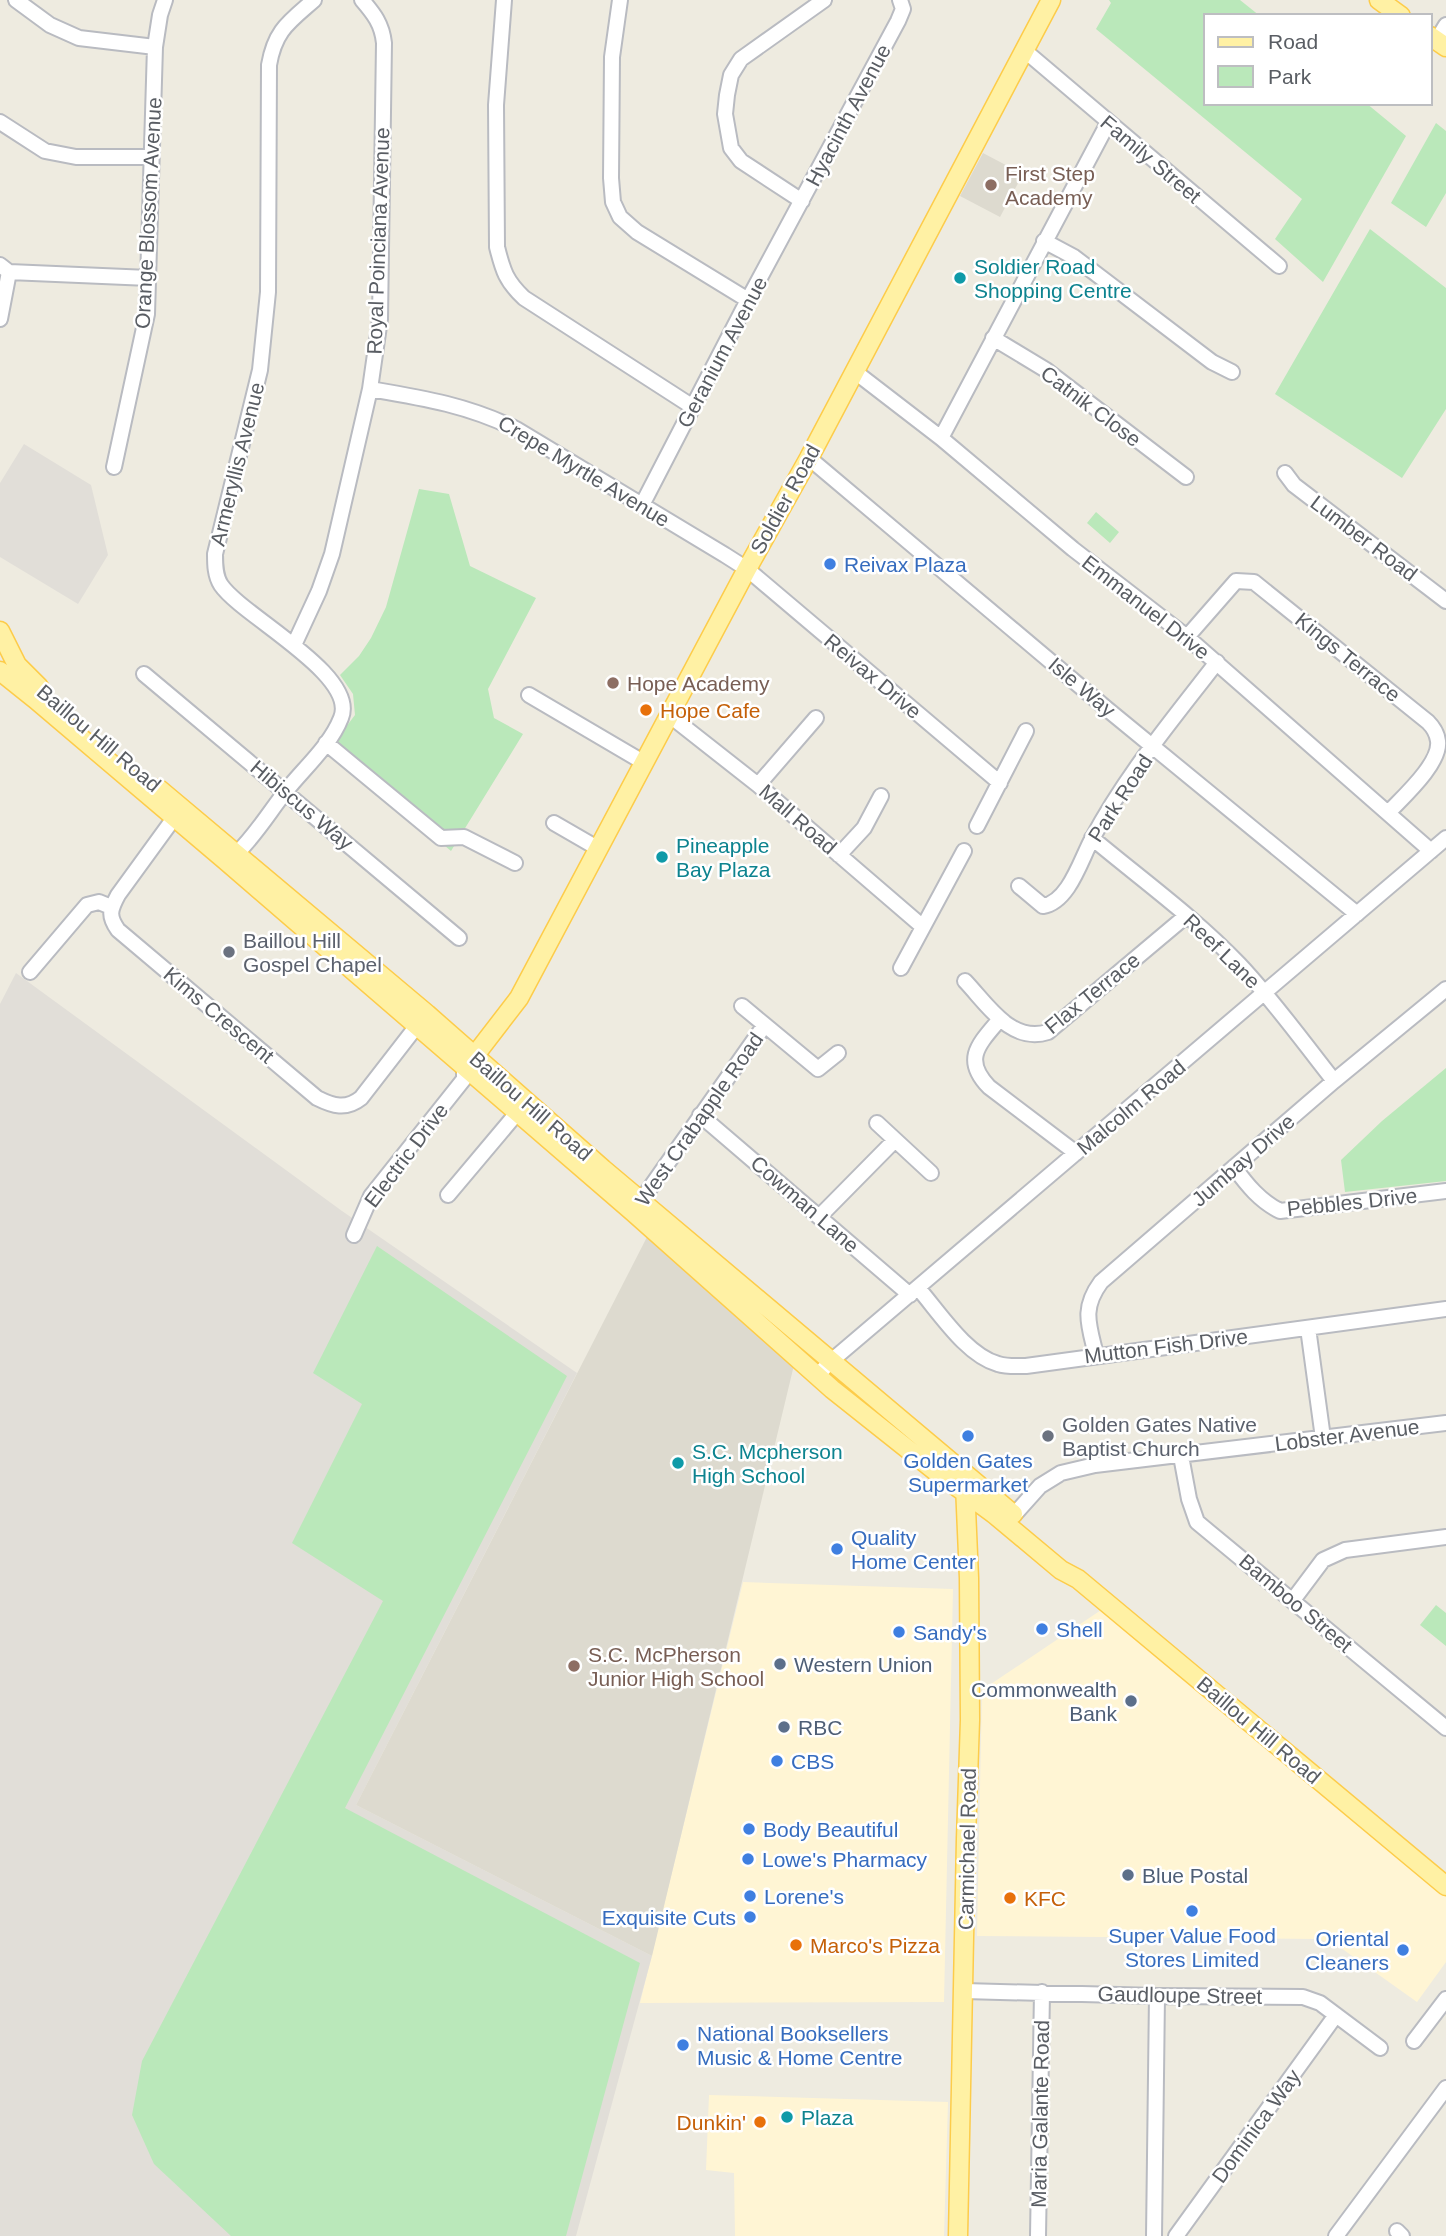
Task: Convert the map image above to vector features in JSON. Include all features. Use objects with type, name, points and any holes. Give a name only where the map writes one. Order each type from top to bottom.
[{"type":"main road","name":"Soldier Road","points":[[472,1069],[507,1010],[519,998],[1051,0]]},
{"type":"main road","points":[[1379,0],[1398,14]]},
{"type":"main road","name":"Baillou Hill Road","points":[[1,637],[17,665],[29,679],[236,854],[517,1113],[831,1362],[963,1471],[1067,1564],[1072,1574]]},
{"type":"main road","name":"Baillou Hill Road","points":[[0,671],[416,1027],[472,1069],[637,1207],[817,1376],[1061,1570],[1072,1574],[1446,1886]]},
{"type":"main road","name":"Carmichael Road","points":[[934,1470],[966,1524],[969,1578],[970,1720],[958,2236]]},
{"type":"main road","points":[[963,1471],[966,1524]]},
{"type":"street","points":[[16,0],[50,25],[79,38],[155,47]]},
{"type":"street","name":"Orange Blossom Avenue","points":[[114,467],[147,314],[155,47],[165,0]]},
{"type":"street","name":"Armeryllis Avenue","points":[[236,854],[327,743],[342,718],[344,705],[331,681],[294,645],[220,584],[215,567],[215,554],[260,370],[268,292],[269,65],[278,34],[314,0]]},
{"type":"street","name":"Royal Poinciana Avenue","points":[[294,645],[319,591],[332,554],[370,389],[380,319],[384,43],[377,18],[362,0]]},
{"type":"street","points":[[504,0],[496,105],[497,247],[502,270],[509,284],[524,298],[693,407]]},
{"type":"street","points":[[620,0],[612,57],[613,202],[620,217],[637,232],[748,300]]},
{"type":"street","name":"Hyacinth Avenue","points":[[824,0],[741,59],[731,75],[727,95],[726,130],[731,148],[741,161],[802,201],[898,21],[903,9],[900,0]]},
{"type":"street","name":"Family Street","points":[[1024,50],[1279,266]]},
{"type":"street","points":[[0,122],[45,151],[76,157],[152,157]]},
{"type":"street","points":[[942,438],[1108,123]]},
{"type":"street","name":"Geranium Avenue","points":[[642,505],[802,201]]},
{"type":"street","points":[[1044,241],[1074,257],[1212,362],[1232,372]]},
{"type":"street","points":[[0,319],[5,269],[149,278]]},
{"type":"street","name":"Catnik Close","points":[[993,338],[1046,370],[1186,477]]},
{"type":"street","name":"Emmanuel Drive","points":[[854,372],[942,438],[1073,549],[1187,637],[1432,851]]},
{"type":"street","name":"Crepe Myrtle Avenue","points":[[370,389],[447,402],[488,415],[516,429],[747,569]]},
{"type":"street","name":"Isle Way","points":[[809,458],[1357,914]]},
{"type":"street","name":"Lumber Road","points":[[1285,473],[1294,485],[1446,601]]},
{"type":"street","name":"Reivax Drive","points":[[747,569],[1000,783]]},
{"type":"street","name":"Kings Terrace","points":[[1187,637],[1236,581],[1254,582],[1428,722],[1435,730],[1438,740],[1434,760],[1389,813]]},
{"type":"street","name":"Park Road","points":[[1019,886],[1043,906],[1056,901],[1065,892],[1092,838],[1129,778],[1217,662]]},
{"type":"street","name":"Hibiscus Way","points":[[144,674],[459,938]]},
{"type":"street","points":[[529,695],[643,762]]},
{"type":"street","name":"Mall Road","points":[[669,715],[758,785],[923,927]]},
{"type":"street","points":[[758,785],[816,718]]},
{"type":"street","points":[[977,826],[1026,731]]},
{"type":"street","points":[[327,743],[441,838],[464,837],[516,863]]},
{"type":"street","points":[[839,855],[864,828],[881,796]]},
{"type":"street","points":[[30,972],[87,905],[99,902],[111,907],[174,818]]},
{"type":"street","points":[[554,823],[599,849]]},
{"type":"street","name":"Reef Lane","points":[[1092,838],[1186,916],[1237,963],[1265,993],[1334,1081]]},
{"type":"street","name":"Malcolm Road","points":[[817,1376],[1446,838]]},
{"type":"street","points":[[901,968],[964,851]]},
{"type":"street","name":"Kims Crescent","points":[[111,907],[111,921],[118,930],[317,1098],[330,1104],[340,1107],[361,1098],[416,1027]]},
{"type":"street","name":"Flax Terrace","points":[[965,981],[1011,1028],[1036,1036],[1048,1032],[1186,916]]},
{"type":"street","name":"Jumbay Drive","points":[[1096,1355],[1087,1317],[1087,1305],[1101,1282],[1334,1081],[1446,989]]},
{"type":"street","points":[[742,1006],[818,1069],[838,1052]]},
{"type":"street","points":[[1000,1019],[982,1040],[976,1052],[974,1065],[978,1076],[1076,1153]]},
{"type":"street","name":"West Crabapple Road","points":[[637,1207],[764,1026]]},
{"type":"street","name":"Electric Drive","points":[[354,1235],[371,1196],[472,1069]]},
{"type":"street","points":[[448,1195],[517,1113]]},
{"type":"street","name":"Cowman Lane","points":[[700,1115],[914,1291]]},
{"type":"street","points":[[877,1123],[931,1173]]},
{"type":"street","points":[[820,1216],[895,1140]]},
{"type":"street","name":"Pebbles Drive","points":[[1234,1167],[1251,1189],[1280,1212],[1446,1191]]},
{"type":"street","name":"Mutton Fish Drive","points":[[914,1291],[979,1354],[995,1364],[1006,1366],[1026,1366],[1446,1309]]},
{"type":"street","points":[[1308,1328],[1323,1438]]},
{"type":"street","name":"Lobster Avenue","points":[[1014,1515],[1040,1486],[1061,1473],[1095,1465],[1446,1423]]},
{"type":"street","name":"Bamboo Street","points":[[1181,1455],[1189,1499],[1198,1522],[1446,1728]]},
{"type":"street","points":[[1293,1601],[1323,1560],[1345,1550],[1446,1537]]},
{"type":"street","name":"Gaudloupe Street","points":[[964,1991],[1303,1997],[1320,2003],[1380,2048]]},
{"type":"street","name":"Maria Galante Road","points":[[1038,2236],[1042,1992]]},
{"type":"street","points":[[1154,2236],[1157,1996]]},
{"type":"street","points":[[1414,2041],[1446,2000]]},
{"type":"street","name":"Dominica Way","points":[[1175,2236],[1336,2015]]},
{"type":"street","points":[[1336,2236],[1446,2088]]},
{"type":"shaded area","name":"First Step Academy","points":[[983,153],[1023,174],[1000,217],[960,196]]},
{"type":"shaded area","points":[[24,444],[91,485],[108,555],[78,604],[0,557],[0,483]]},
{"type":"shaded area","points":[[16,973],[342,1211],[577,1373],[356,1805],[652,1956],[576,2236],[0,2236],[0,1004]]},
{"type":"shaded area","name":"S.C. McPherson Junior High School","points":[[647,1237],[794,1365],[652,1956],[356,1805]]},
{"type":"shaded area","points":[[743,1582],[953,1589],[944,2002],[640,2003]]},
{"type":"shaded area","points":[[1107,1606],[1446,1890],[1446,1962],[1417,2002],[1334,1943],[1317,1939],[977,1936],[982,1690]]},
{"type":"shaded area","points":[[709,2095],[948,2102],[944,2236],[735,2236],[734,2173],[706,2170]]},
{"type":"green space","points":[[1109,0],[1240,0],[1258,14],[1204,14],[1204,105],[1368,105],[1406,136],[1323,282],[1275,239],[1302,199],[1096,29],[1111,3]]},
{"type":"green space","points":[[1436,123],[1446,131],[1446,193],[1426,227],[1391,203]]},
{"type":"green space","points":[[1370,229],[1446,288],[1446,409],[1402,478],[1275,394]]},
{"type":"green space","points":[[419,489],[449,494],[470,566],[536,598],[488,689],[494,718],[523,734],[451,851],[330,748],[355,715],[353,694],[340,675],[359,656],[386,607]]},
{"type":"green space","points":[[1096,512],[1119,532],[1110,543],[1087,523]]},
{"type":"green space","points":[[1446,1068],[1446,1181],[1345,1192],[1341,1160],[1382,1121]]},
{"type":"green space","points":[[377,1246],[567,1376],[345,1808],[640,1963],[566,2236],[231,2236],[154,2164],[132,2115],[142,2061],[383,1601],[292,1543],[362,1404],[313,1373]]},
{"type":"green space","points":[[1436,1605],[1446,1613],[1446,1646],[1420,1625]]},
{"type":"place","name":"First Step Academy","points":[[991,185]]},
{"type":"place","name":"Soldier Road Shopping Centre","points":[[960,278]]},
{"type":"place","name":"Reivax Plaza","points":[[830,564]]},
{"type":"place","name":"Hope Academy","points":[[613,683]]},
{"type":"place","name":"Hope Cafe","points":[[646,710]]},
{"type":"place","name":"Pineapple Bay Plaza","points":[[662,857]]},
{"type":"place","name":"Baillou Hill Gospel Chapel","points":[[229,952]]},
{"type":"place","name":"Golden Gates Supermarket","points":[[968,1436]]},
{"type":"place","name":"Golden Gates Native Baptist Church","points":[[1048,1436]]},
{"type":"place","name":"S.C. Mcpherson High School","points":[[678,1463]]},
{"type":"place","name":"Quality Home Center","points":[[837,1549]]},
{"type":"place","name":"Shell","points":[[1042,1629]]},
{"type":"place","name":"Sandy's","points":[[899,1632]]},
{"type":"place","name":"Western Union","points":[[780,1664]]},
{"type":"place","name":"S.C. McPherson Junior High School","points":[[574,1666]]},
{"type":"place","name":"Commonwealth Bank","points":[[1131,1701]]},
{"type":"place","name":"RBC","points":[[784,1727]]},
{"type":"place","name":"CBS","points":[[777,1761]]},
{"type":"place","name":"Body Beautiful","points":[[749,1829]]},
{"type":"place","name":"Lowe's Pharmacy","points":[[748,1859]]},
{"type":"place","name":"Blue Postal","points":[[1128,1875]]},
{"type":"place","name":"Lorene's","points":[[750,1896]]},
{"type":"place","name":"KFC","points":[[1010,1898]]},
{"type":"place","name":"Super Value Food Stores Limited","points":[[1192,1911]]},
{"type":"place","name":"Exquisite Cuts","points":[[750,1917]]},
{"type":"place","name":"Marco's Pizza","points":[[796,1945]]},
{"type":"place","name":"Oriental Cleaners","points":[[1403,1950]]},
{"type":"place","name":"National Booksellers Music & Home Centre","points":[[683,2045]]},
{"type":"place","name":"Plaza","points":[[787,2117]]},
{"type":"place","name":"Dunkin'","points":[[760,2122]]}]
